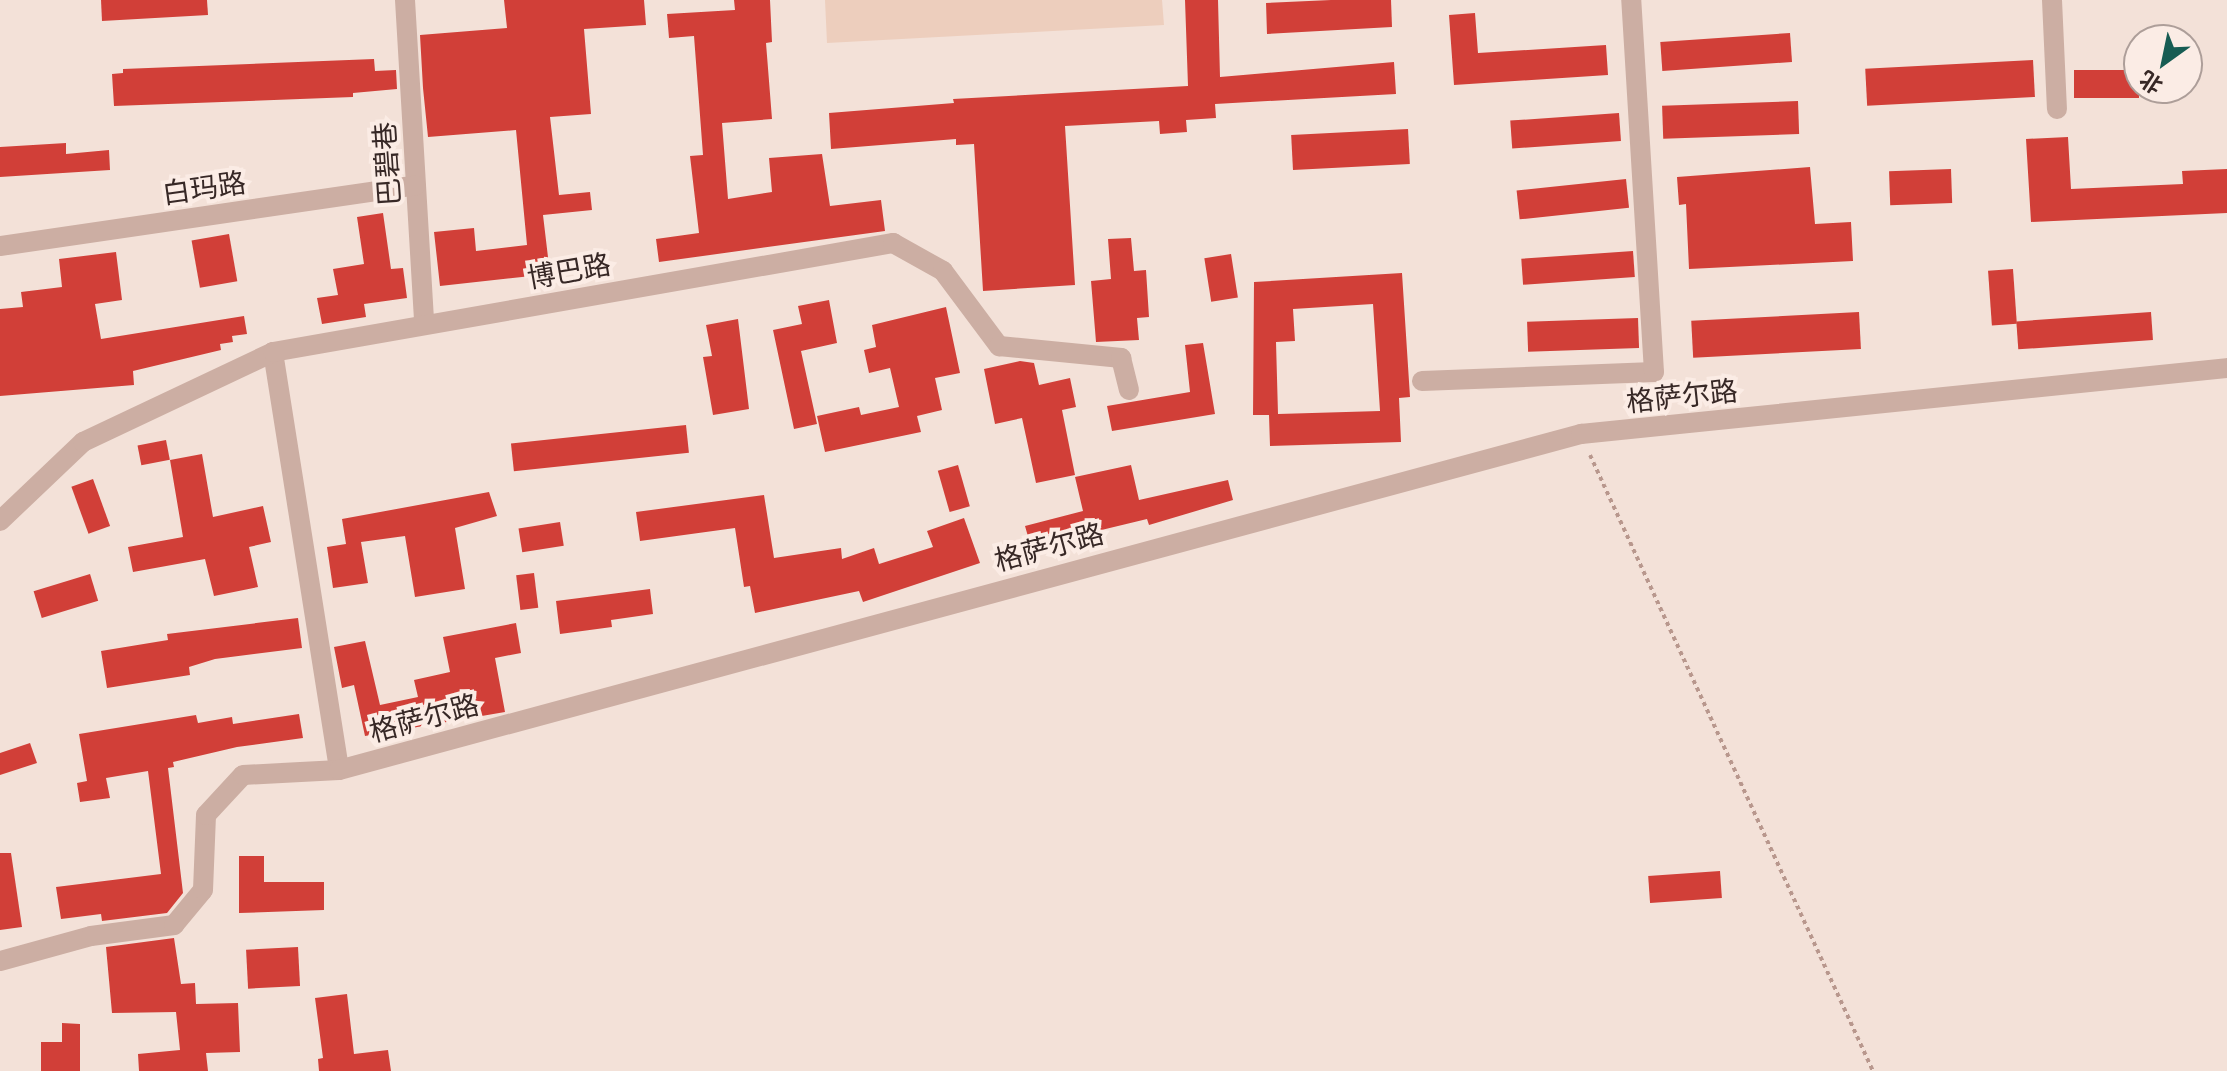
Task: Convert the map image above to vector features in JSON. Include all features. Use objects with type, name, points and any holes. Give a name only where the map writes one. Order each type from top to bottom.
[{"type":"street","name":"巴碧巷","points":[[405,0],[424,324]]},
{"type":"street","points":[[1422,381],[1654,372],[1631,0]]},
{"type":"street","points":[[2052,0],[2057,109]]},
{"type":"street","name":"白玛路","points":[[0,246],[416,185]]},
{"type":"street","name":"博巴路","points":[[0,521],[83,442],[273,352],[893,243],[943,271],[999,346],[1121,358],[1129,390]]},
{"type":"street","points":[[273,352],[339,770]]},
{"type":"street","name":"格萨尔路","points":[[0,961],[91,936],[174,925],[203,890],[206,815],[243,775],[339,770],[1581,434],[2227,368]]},
{"type":"path","points":[[1581,434],[1873,1071]]},
{"type":"shaded area","points":[[825,0],[1162,0],[1164,25],[827,43]]},
{"type":"building","points":[[101,0],[207,0],[208,15],[102,21]]},
{"type":"building","points":[[504,0],[644,0],[646,25],[584,29],[591,114],[550,117],[559,195],[590,192],[592,210],[543,215],[550,274],[440,286],[434,232],[474,228],[476,251],[527,245],[516,130],[428,137],[423,88],[420,35],[507,28]]},
{"type":"building","points":[[734,0],[770,0],[772,42],[766,43],[772,119],[722,123],[728,199],[772,192],[769,158],[822,154],[830,206],[881,200],[885,231],[659,262],[656,239],[699,233],[690,156],[703,155],[694,36],[669,38],[667,14],[735,10]]},
{"type":"building","points":[[1185,0],[1218,0],[1220,77],[1394,62],[1396,94],[1215,104],[1216,118],[1186,120],[1187,132],[1160,134],[1159,121],[1065,126],[1075,285],[983,291],[974,144],[956,145],[956,139],[831,149],[829,113],[954,103],[953,99],[1188,86]]},
{"type":"building","points":[[1391,0],[1392,27],[1267,34],[1266,3]]},
{"type":"building","points":[[1475,13],[1478,53],[1606,45],[1608,75],[1454,85],[1449,15]]},
{"type":"building","points":[[1790,33],[1792,62],[1662,71],[1660,42]]},
{"type":"building","points":[[374,59],[375,71],[396,70],[397,89],[353,93],[353,97],[114,106],[112,74],[123,73],[123,69]]},
{"type":"building","points":[[2033,60],[2035,97],[1867,106],[1865,69]]},
{"type":"building","points":[[2074,70],[2123,70],[2123,98],[2074,98]]},
{"type":"building","points":[[1798,101],[1799,134],[1663,139],[1662,106]]},
{"type":"building","points":[[1619,113],[1621,141],[1512,149],[1510,121]]},
{"type":"building","points":[[1408,129],[1410,164],[1293,170],[1291,135]]},
{"type":"building","points":[[2068,137],[2071,189],[2183,184],[2182,171],[2227,169],[2227,213],[2031,222],[2026,139]]},
{"type":"building","points":[[66,143],[66,154],[109,150],[110,170],[0,177],[0,147]]},
{"type":"building","points":[[1810,167],[1815,224],[1851,222],[1853,261],[1689,269],[1686,204],[1679,205],[1677,177]]},
{"type":"building","points":[[1951,169],[1952,203],[1890,205],[1889,171]]},
{"type":"building","points":[[1626,179],[1629,208],[1520,219],[1517,190]]},
{"type":"building","points":[[383,213],[391,269],[403,268],[407,298],[364,304],[366,317],[322,324],[317,298],[338,295],[333,269],[364,264],[357,217]]},
{"type":"building","points":[[229,234],[237,281],[200,288],[192,241]]},
{"type":"building","points":[[1131,238],[1134,271],[1146,270],[1149,317],[1137,318],[1139,340],[1096,342],[1091,281],[1111,279],[1108,239]]},
{"type":"building","points":[[1633,251],[1635,277],[1523,285],[1521,259]]},
{"type":"building","points":[[116,252],[122,300],[95,304],[101,339],[244,316],[247,334],[232,336],[233,342],[220,344],[221,350],[133,371],[134,385],[0,396],[0,309],[23,307],[21,292],[62,287],[59,259]]},
{"type":"building","points":[[1231,254],[1238,297],[1211,302],[1204,258]]},
{"type":"building","points":[[2013,269],[2017,324],[1992,326],[1988,271]]},
{"type":"building","points":[[1402,273],[1410,397],[1399,398],[1401,442],[1270,446],[1269,415],[1253,415],[1254,282]],"holes":[[[1373,304],[1380,411],[1278,414],[1276,342],[1295,341],[1293,309]]]},
{"type":"building","points":[[829,300],[837,343],[801,351],[817,424],[794,429],[773,330],[802,324],[798,306]]},
{"type":"building","points":[[946,307],[960,373],[935,378],[942,410],[917,416],[921,432],[825,452],[817,416],[859,407],[861,415],[899,407],[890,368],[869,373],[864,350],[876,347],[872,325]]},
{"type":"building","points":[[1859,312],[1861,349],[1693,358],[1691,321]]},
{"type":"building","points":[[2151,312],[2153,340],[2018,349],[2016,321]]},
{"type":"building","points":[[1638,318],[1639,348],[1528,352],[1527,322]]},
{"type":"building","points":[[738,319],[749,409],[713,415],[703,357],[712,356],[706,325]]},
{"type":"building","points":[[1203,343],[1215,414],[1112,431],[1107,406],[1190,392],[1185,345]]},
{"type":"building","points":[[1020,361],[1034,363],[1039,385],[1070,378],[1076,407],[1062,410],[1075,475],[1036,483],[1022,418],[995,424],[984,369]]},
{"type":"building","points":[[686,425],[689,453],[514,471],[511,443]]},
{"type":"building","points":[[166,440],[170,460],[141,465],[138,446]]},
{"type":"building","points":[[202,454],[213,517],[263,506],[271,542],[249,547],[258,587],[214,596],[205,559],[133,572],[128,547],[183,537],[170,460]]},
{"type":"building","points":[[958,465],[970,506],[950,512],[938,471]]},
{"type":"building","points":[[1131,465],[1139,500],[1228,480],[1233,500],[1149,525],[1147,519],[1031,547],[1025,526],[1083,511],[1075,477]]},
{"type":"building","points":[[93,479],[110,526],[88,534],[71,487]]},
{"type":"building","points":[[489,492],[497,516],[455,528],[465,589],[415,597],[405,536],[361,542],[368,583],[333,588],[327,547],[346,544],[342,519]]},
{"type":"building","points":[[764,495],[774,558],[841,548],[842,559],[874,548],[879,564],[933,547],[927,531],[964,518],[980,563],[863,602],[859,591],[755,613],[750,586],[744,587],[735,528],[640,541],[636,512]]},
{"type":"building","points":[[560,522],[564,546],[522,552],[519,529]]},
{"type":"building","points":[[534,573],[538,608],[520,610],[516,575]]},
{"type":"building","points":[[90,574],[98,601],[42,618],[34,591]]},
{"type":"building","points":[[650,589],[653,614],[611,620],[612,627],[560,634],[556,601]]},
{"type":"building","points":[[298,618],[302,648],[215,659],[189,667],[190,675],[107,688],[101,651],[168,640],[167,634]]},
{"type":"building","points":[[516,623],[521,653],[495,658],[505,712],[365,736],[354,685],[342,688],[334,647],[365,641],[380,705],[418,697],[414,680],[450,672],[443,637]]},
{"type":"building","points":[[299,714],[303,738],[237,747],[173,762],[174,767],[168,768],[183,893],[167,913],[102,921],[101,914],[61,919],[56,887],[161,874],[148,771],[106,778],[110,798],[80,802],[77,783],[87,781],[79,734],[196,715],[198,723],[232,717],[233,724]]},
{"type":"building","points":[[30,743],[37,763],[0,775],[0,753]]},
{"type":"building","points":[[0,853],[11,853],[22,927],[0,930]]},
{"type":"building","points":[[239,856],[264,856],[264,882],[324,882],[324,910],[239,913]]},
{"type":"building","points":[[1720,871],[1722,898],[1650,903],[1648,876]]},
{"type":"building","points":[[174,938],[181,984],[195,983],[196,1004],[238,1003],[240,1052],[206,1053],[208,1071],[139,1071],[138,1054],[180,1050],[176,1012],[112,1013],[106,947]]},
{"type":"building","points":[[298,947],[300,986],[248,989],[246,950]]},
{"type":"building","points":[[347,994],[354,1054],[388,1050],[391,1071],[319,1071],[318,1059],[323,1058],[315,998]]},
{"type":"building","points":[[62,1023],[80,1024],[80,1071],[41,1071],[41,1042],[62,1042]]}]
